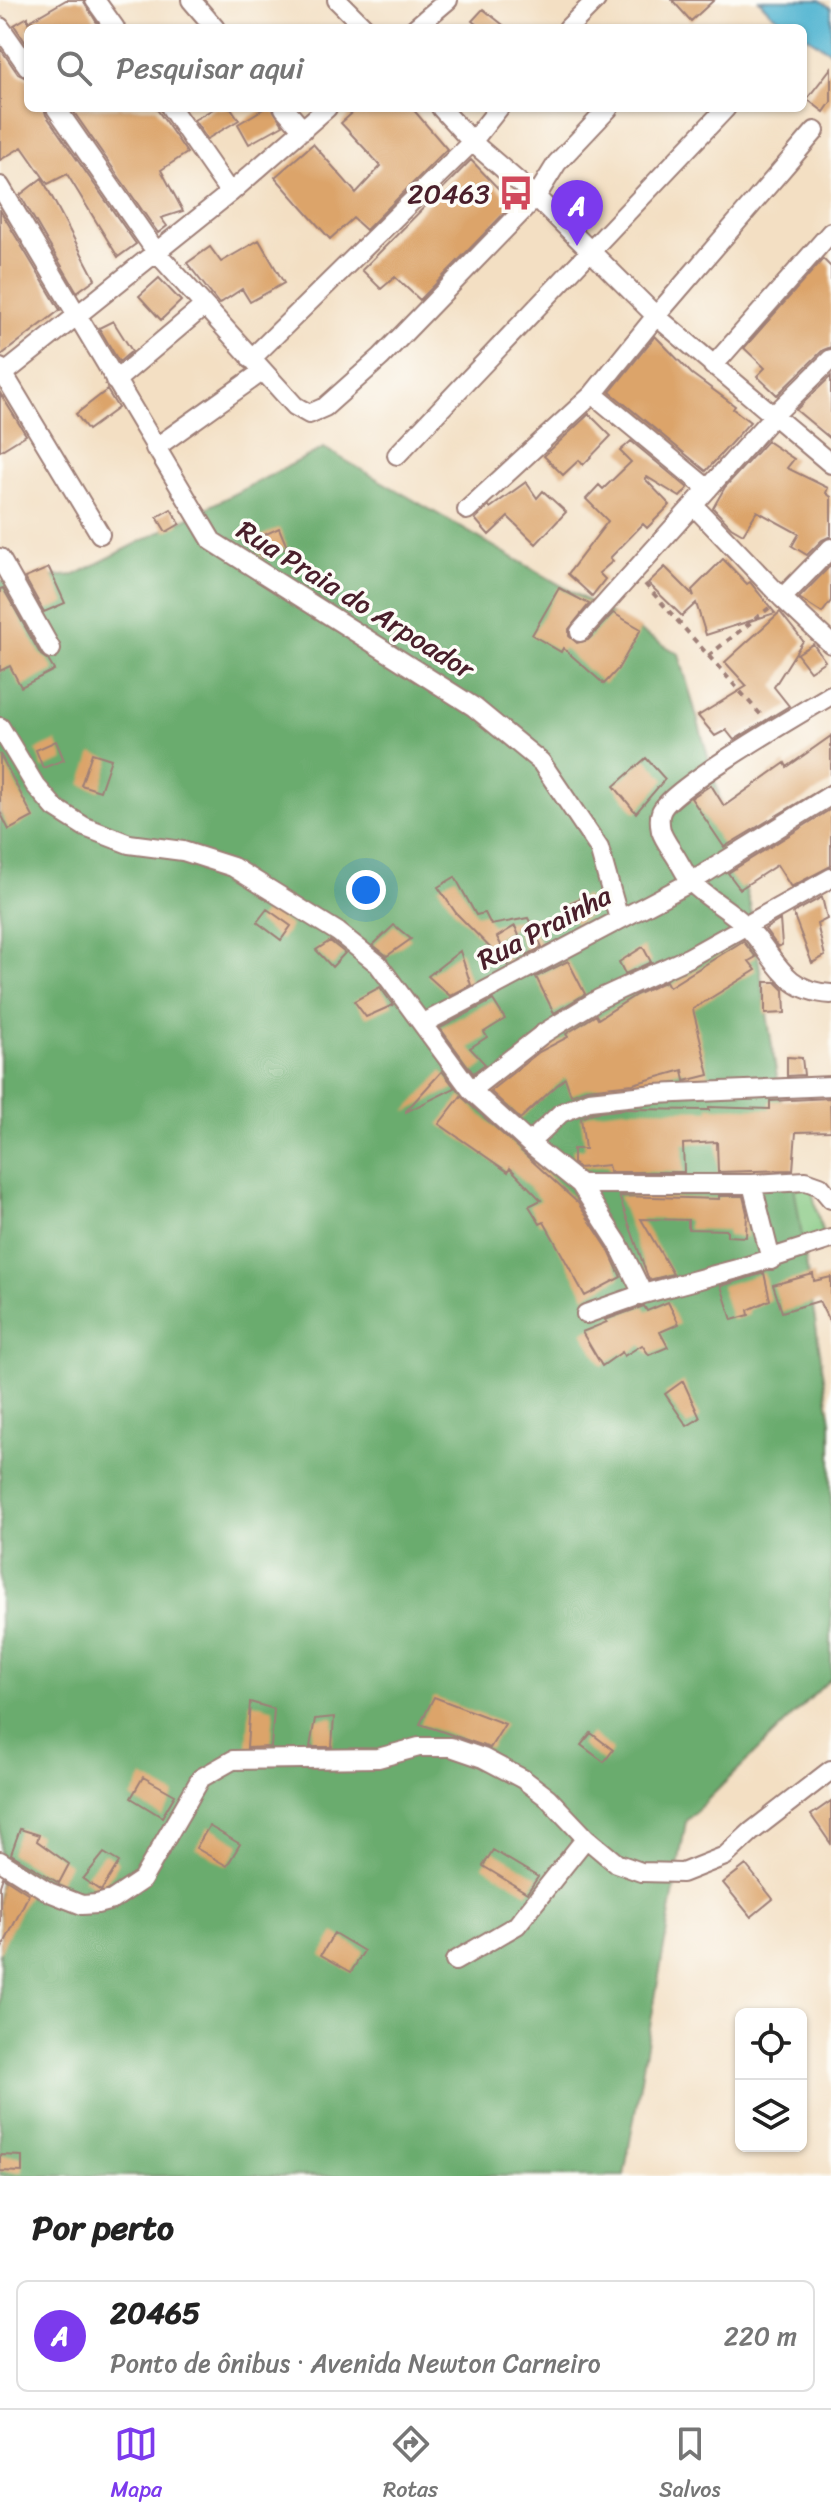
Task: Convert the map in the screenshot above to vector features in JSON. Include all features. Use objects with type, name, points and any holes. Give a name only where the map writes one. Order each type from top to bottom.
[{"type":"street","points":[[95,0],[112,24]]},
{"type":"street","points":[[191,0],[212,24]]},
{"type":"street","points":[[337,0],[361,24]]},
{"type":"street","points":[[420,24],[448,0]]},
{"type":"street","points":[[572,24],[596,0]]},
{"type":"street","points":[[0,27],[24,61]]},
{"type":"street","points":[[59,112],[157,253],[295,406],[309,414],[325,407],[381,357],[536,197],[557,163],[605,112]]},
{"type":"street","points":[[174,112],[230,193]]},
{"type":"street","points":[[287,112],[303,130]]},
{"type":"street","points":[[100,534],[1,373],[157,253],[323,112]]},
{"type":"street","points":[[445,112],[472,142],[536,197],[656,316],[831,464]]},
{"type":"street","points":[[155,448],[257,365],[472,142],[496,112]]},
{"type":"street","points":[[397,455],[722,112]]},
{"type":"street","points":[[467,510],[593,394],[815,131]]},
{"type":"street","name":"Rua Praia do Arpoador","points":[[0,186],[212,541],[474,707],[541,762],[599,848],[619,919]]},
{"type":"street","points":[[713,366],[831,232]]},
{"type":"street","points":[[115,381],[204,306]]},
{"type":"street","points":[[580,632],[773,416],[831,359]]},
{"type":"street","points":[[593,394],[708,489]]},
{"type":"street","points":[[694,506],[831,644]]},
{"type":"street","points":[[782,598],[831,548]]},
{"type":"street","points":[[0,558],[51,649]]},
{"type":"street","points":[[831,695],[773,729],[687,787],[667,803],[661,813],[662,835],[691,882],[746,925],[774,965],[796,985],[831,994]]},
{"type":"street","points":[[0,727],[35,785],[55,808],[85,827],[129,844],[183,851],[233,867],[338,932],[378,964],[471,1090],[580,1184],[618,1243],[643,1294]]},
{"type":"street","name":"Rua Prainha","points":[[424,1023],[691,882],[831,795]]},
{"type":"street","points":[[471,1090],[544,1033],[599,999],[688,958],[831,878]]},
{"type":"street","points":[[529,1143],[561,1113],[589,1101],[655,1094],[831,1086]]},
{"type":"street","points":[[580,1184],[806,1181],[820,1186],[831,1199]]},
{"type":"street","points":[[752,1184],[771,1260]]},
{"type":"street","points":[[586,1314],[643,1294],[771,1260],[831,1239]]},
{"type":"street","points":[[0,1861],[49,1892],[82,1905],[97,1904],[112,1900],[142,1880],[201,1778],[233,1760],[378,1758],[419,1747],[451,1747],[483,1758],[523,1779],[548,1798],[586,1838],[616,1863],[641,1872],[682,1873],[725,1856],[831,1770]]},
{"type":"street","points":[[455,1961],[517,1925],[586,1838]]},
{"type":"path","points":[[634,573],[773,729]]},
{"type":"path","points":[[708,656],[782,598]]},
{"type":"green space","points":[[324,448],[679,654],[750,905],[831,1422],[831,1678],[686,1821],[624,2176],[0,2176],[0,581],[75,575]]},
{"type":"green space","points":[[811,1187],[823,1235],[777,1244],[760,1190]]},
{"type":"water","points":[[759,0],[820,0],[831,8],[831,52],[807,37],[807,24],[789,24]]},
{"type":"building","points":[[66,0],[83,0],[98,24],[24,24],[24,40],[14,25],[28,17],[28,22]]},
{"type":"building","points":[[672,0],[714,0],[691,21]]},
{"type":"building","points":[[483,9],[502,24],[476,24],[472,21]]},
{"type":"building","points":[[0,48],[18,74],[24,77],[24,112],[45,112],[136,244],[118,257],[67,174],[48,184],[22,147],[0,160]]},
{"type":"building","points":[[831,68],[831,102],[824,112],[807,99]]},
{"type":"building","points":[[74,112],[159,112],[187,153],[161,170],[183,211],[161,218],[167,226],[158,233]]},
{"type":"building","points":[[208,112],[234,112],[239,120],[207,139],[194,120]]},
{"type":"building","points":[[258,112],[275,112],[283,125],[249,144],[238,124]]},
{"type":"building","points":[[353,112],[415,112],[447,149],[366,230],[353,218],[330,239],[275,177],[313,144],[356,193],[381,166],[341,123]]},
{"type":"building","points":[[471,160],[513,204],[420,300],[395,277],[381,289],[362,270]]},
{"type":"building","points":[[42,178],[95,279],[77,292],[20,195]]},
{"type":"building","points":[[0,210],[60,310],[0,356]]},
{"type":"building","points":[[259,240],[284,283],[250,302],[242,289],[219,304],[187,263],[210,247],[221,262]]},
{"type":"building","points":[[823,259],[831,267],[831,347],[823,350],[777,395],[757,376],[765,368],[744,348]]},
{"type":"building","points":[[159,278],[181,301],[161,320],[139,296]]},
{"type":"building","points":[[113,321],[132,351],[119,362],[99,328]]},
{"type":"building","points":[[655,336],[692,374],[735,406],[733,409],[750,422],[706,471],[610,392]]},
{"type":"building","points":[[831,376],[831,439],[796,410]]},
{"type":"building","points":[[107,390],[118,408],[88,430],[76,414]]},
{"type":"building","points":[[0,393],[26,435],[0,451]]},
{"type":"building","points":[[589,414],[611,436],[583,465],[579,460],[563,475],[544,456]]},
{"type":"building","points":[[631,441],[688,488],[680,497],[647,477],[645,479],[670,505],[647,528],[643,524],[610,558],[613,561],[599,573],[605,579],[592,596],[568,574],[608,521],[586,499],[599,485],[603,489],[631,462],[620,451]]},
{"type":"building","points":[[767,441],[794,459],[787,468],[828,488],[826,493],[831,497],[831,536],[822,540],[807,555],[792,546],[799,534],[757,511],[743,534],[731,527],[713,508],[725,487]]},
{"type":"building","points":[[526,482],[537,498],[543,491],[566,512],[536,544],[508,517],[489,535],[475,519]]},
{"type":"building","points":[[171,509],[180,524],[166,532],[157,517]]},
{"type":"building","points":[[279,528],[287,547],[262,558],[253,540]]},
{"type":"building","points":[[723,559],[747,584],[750,582],[775,613],[706,635],[696,603],[682,616],[648,583],[665,567],[694,596],[692,590]]},
{"type":"building","points":[[831,565],[831,601],[822,613],[799,598]]},
{"type":"building","points":[[49,568],[65,603],[44,612],[25,578]]},
{"type":"building","points":[[3,588],[41,655],[54,670],[21,687],[10,666],[0,671],[0,589]]},
{"type":"building","points":[[559,588],[589,604],[569,629],[569,636],[577,643],[588,640],[613,613],[641,629],[618,669],[604,684],[563,648],[561,652],[532,635]]},
{"type":"building","points":[[780,612],[803,641],[774,687],[789,706],[734,740],[726,730],[715,736],[698,716],[747,686],[725,662]]},
{"type":"building","points":[[813,644],[825,661],[810,671],[797,654]]},
{"type":"building","points":[[831,736],[831,783],[724,847],[691,798],[711,785],[724,806],[785,763],[787,767]]},
{"type":"building","points":[[56,741],[64,760],[43,768],[36,750]]},
{"type":"building","points":[[92,753],[111,759],[100,791],[81,785]]},
{"type":"building","points":[[0,754],[33,817],[9,830],[0,812]]},
{"type":"building","points":[[646,758],[665,779],[636,813],[614,786]]},
{"type":"building","points":[[831,809],[831,866],[791,887],[777,865],[740,889],[728,873]]},
{"type":"building","points":[[455,877],[476,915],[485,913],[491,925],[528,918],[542,947],[527,955],[515,926],[497,937],[510,963],[507,965],[456,913],[438,887]]},
{"type":"building","points":[[585,896],[598,909],[576,924],[563,906]]},
{"type":"building","points":[[822,897],[827,919],[817,924],[825,956],[812,963],[793,913]]},
{"type":"building","points":[[267,909],[291,926],[281,940],[257,922]]},
{"type":"building","points":[[780,920],[782,945],[778,947],[765,929]]},
{"type":"building","points":[[394,925],[411,939],[387,956],[373,945]]},
{"type":"building","points":[[330,941],[345,953],[332,967],[316,950]]},
{"type":"building","points":[[743,941],[756,957],[749,961],[756,970],[693,1009],[709,1075],[685,1081],[683,1070],[633,1084],[587,1089],[571,1095],[565,1078],[520,1119],[490,1091],[539,1052],[568,1037],[566,1034],[596,1015],[598,1019],[636,995],[666,981],[669,987]]},
{"type":"building","points":[[643,947],[651,962],[625,974],[619,962]]},
{"type":"building","points":[[460,951],[471,985],[450,996],[428,976]]},
{"type":"building","points":[[568,961],[585,994],[554,1013],[536,977]]},
{"type":"building","points":[[765,982],[776,982],[784,990],[785,1013],[765,1014]]},
{"type":"building","points":[[380,987],[393,1005],[366,1017],[354,1001]]},
{"type":"building","points":[[493,1000],[505,1019],[484,1032],[487,1037],[470,1048],[485,1064],[473,1073],[440,1028]]},
{"type":"building","points":[[787,1057],[802,1058],[804,1075],[787,1076]]},
{"type":"building","points":[[442,1071],[455,1088],[406,1112],[406,1111]]},
{"type":"building","points":[[461,1096],[578,1203],[608,1249],[621,1277],[585,1296],[544,1222],[540,1224],[529,1206],[541,1200],[510,1168],[508,1172],[439,1124]]},
{"type":"building","points":[[830,1098],[831,1131],[796,1132],[793,1170],[718,1172],[717,1142],[683,1144],[684,1172],[610,1172],[608,1165],[579,1168],[573,1163],[573,1149],[585,1149],[581,1118],[592,1113],[626,1109],[709,1110],[709,1107],[770,1109],[770,1101]]},
{"type":"building","points":[[619,1196],[719,1199],[719,1196],[743,1196],[747,1213],[746,1237],[727,1236],[727,1230],[688,1229],[688,1220],[641,1219],[673,1274],[649,1280]]},
{"type":"building","points":[[764,1273],[770,1300],[748,1310],[749,1315],[732,1320],[721,1286]]},
{"type":"building","points":[[813,1274],[814,1281],[831,1277],[831,1325],[819,1301],[782,1312],[773,1285]]},
{"type":"building","points":[[668,1302],[679,1324],[660,1332],[668,1347],[649,1355],[642,1345],[624,1356],[622,1352],[602,1366],[582,1332],[644,1306],[647,1311]]},
{"type":"building","points":[[683,1381],[700,1418],[687,1426],[665,1394]]},
{"type":"building","points":[[434,1697],[505,1724],[490,1748],[420,1724]]},
{"type":"building","points":[[250,1702],[274,1709],[271,1747],[247,1748]]},
{"type":"building","points":[[334,1717],[332,1747],[310,1747],[315,1719]]},
{"type":"building","points":[[591,1733],[613,1750],[604,1762],[581,1745]]},
{"type":"building","points":[[143,1777],[175,1795],[162,1817],[131,1798]]},
{"type":"building","points":[[831,1801],[831,1844],[811,1815]]},
{"type":"building","points":[[209,1826],[240,1844],[227,1866],[196,1848]]},
{"type":"building","points":[[20,1829],[39,1835],[37,1841],[69,1864],[59,1883],[11,1854]]},
{"type":"building","points":[[493,1850],[538,1877],[527,1893],[483,1866]]},
{"type":"building","points":[[104,1853],[119,1862],[101,1891],[83,1879]]},
{"type":"building","points":[[746,1865],[773,1899],[751,1917],[723,1883]]},
{"type":"building","points":[[3,1877],[29,1894],[0,1952],[0,1886]]},
{"type":"building","points":[[334,1933],[364,1951],[351,1972],[321,1955]]},
{"type":"building","points":[[0,2155],[22,2156],[22,2172],[0,2171]]},
{"type":"place","name":"20463","points":[[516,193]]},
{"type":"place","name":"20465","points":[[577,246]]}]
